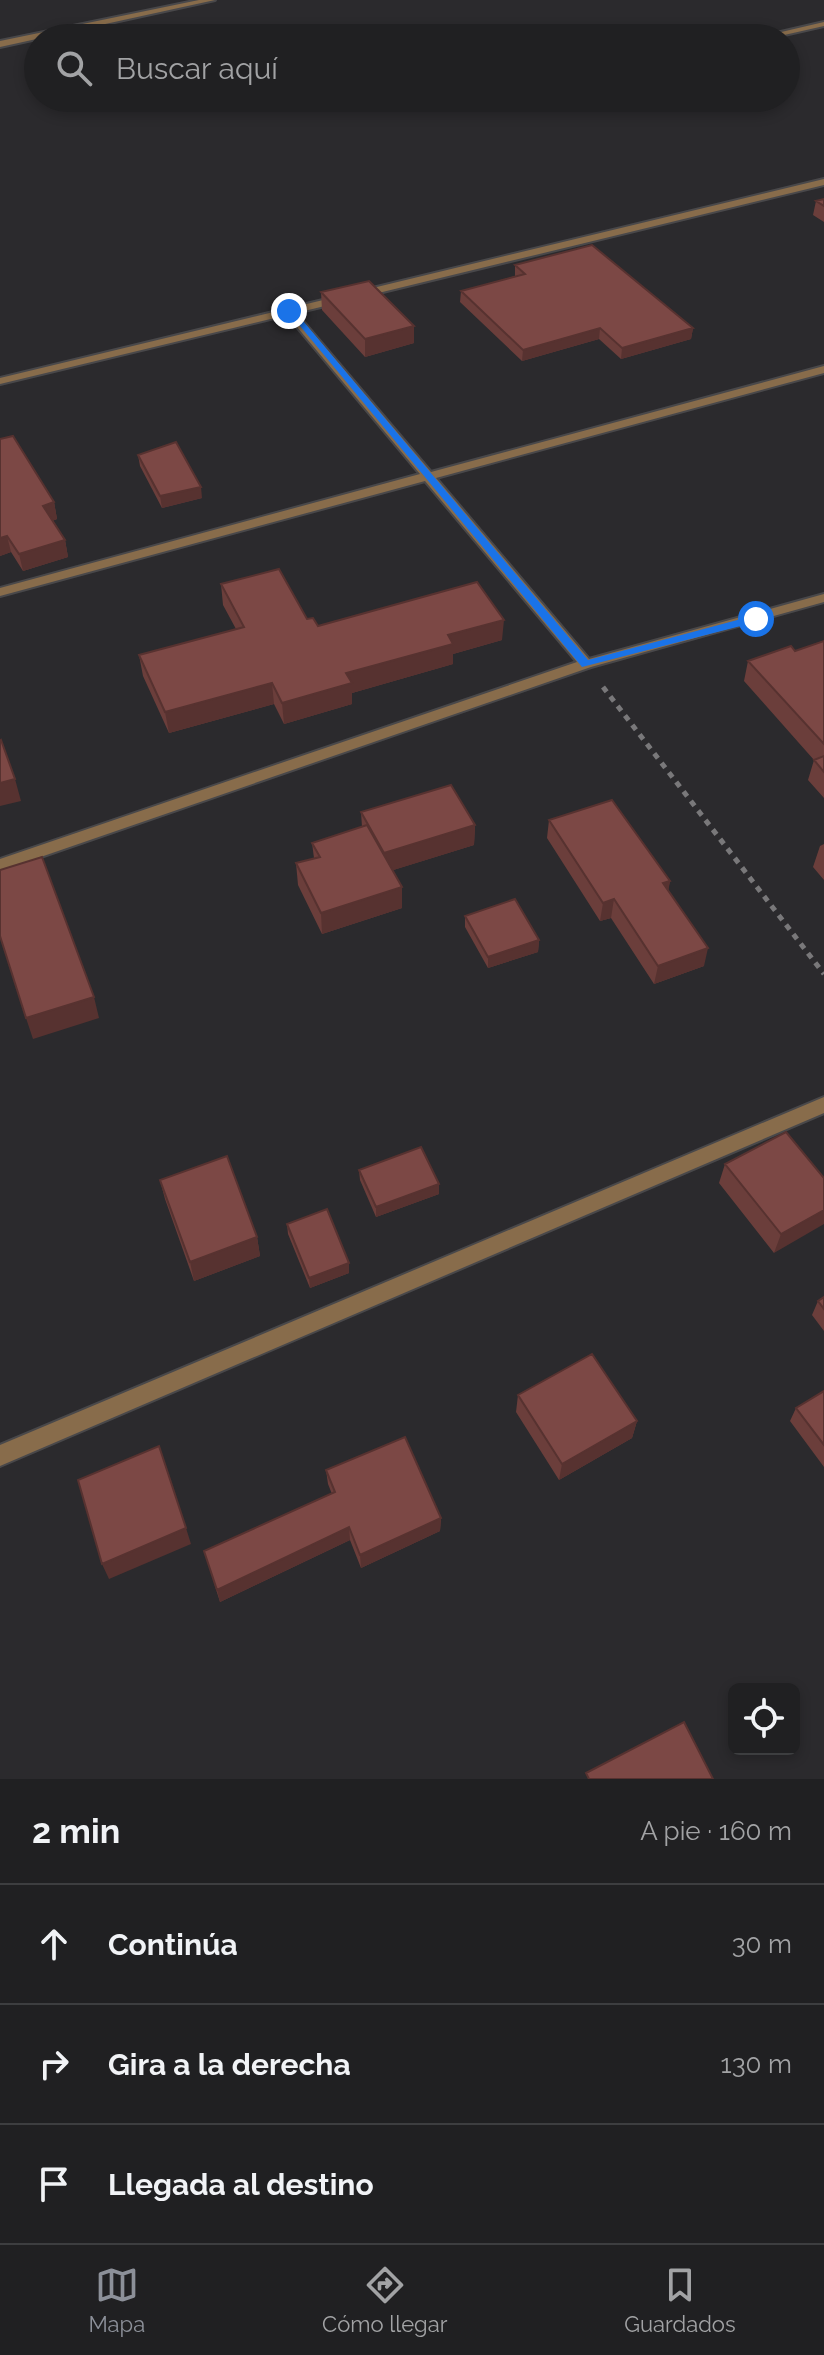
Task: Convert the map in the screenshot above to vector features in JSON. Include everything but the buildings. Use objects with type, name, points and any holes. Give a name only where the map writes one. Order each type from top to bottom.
[{"type":"street","points":[[96,24],[211,0]]},
{"type":"street","points":[[800,29],[824,24]]},
{"type":"street","points":[[0,44],[24,39]]},
{"type":"street","points":[[0,381],[824,182]]},
{"type":"street","points":[[289,311],[586,664]]},
{"type":"street","points":[[0,592],[824,369]]},
{"type":"street","points":[[0,865],[586,664],[824,598]]},
{"type":"street","points":[[0,1456],[824,1105]]},
{"type":"path","points":[[586,664],[824,974]]},
{"type":"route","points":[[289,311],[586,664],[756,619]]}]
